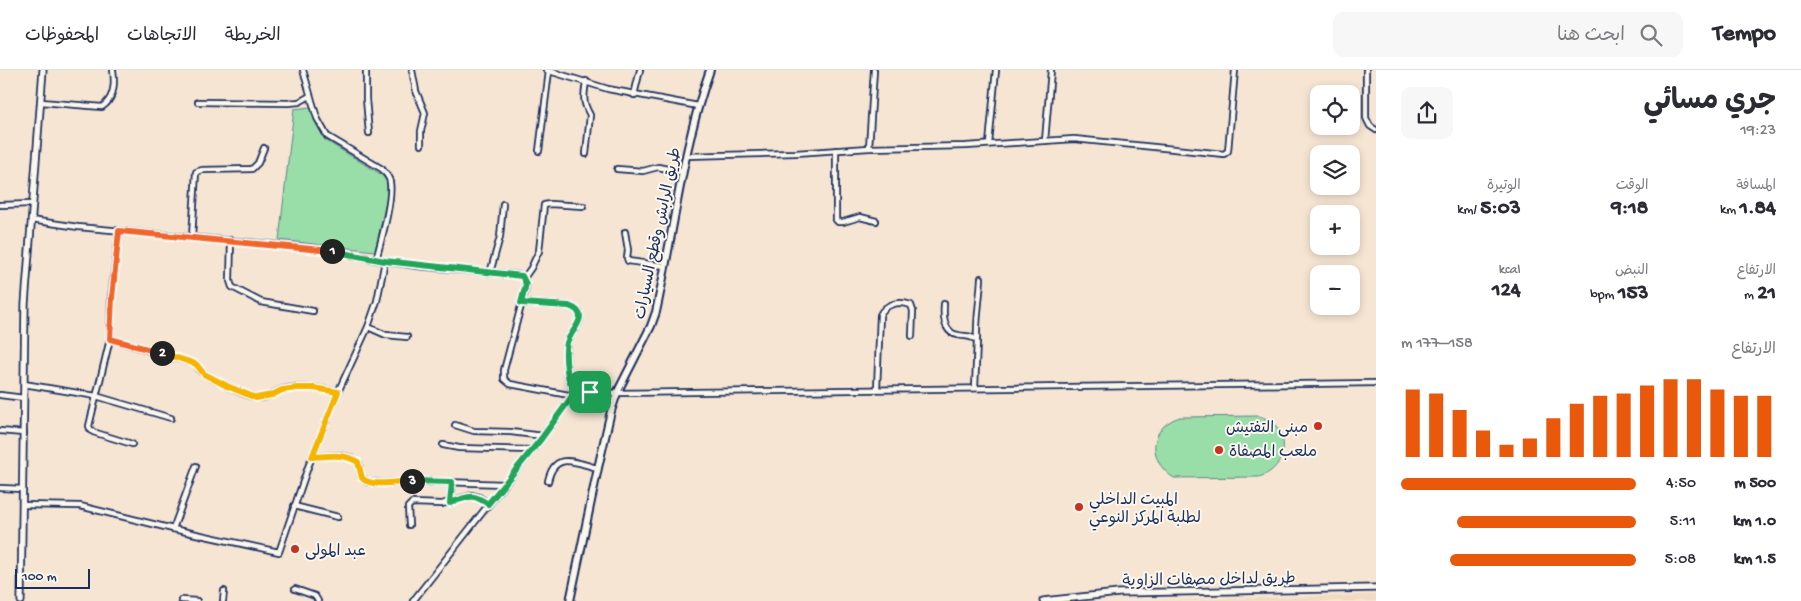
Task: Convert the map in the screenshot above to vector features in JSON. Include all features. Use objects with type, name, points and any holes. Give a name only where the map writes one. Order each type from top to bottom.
[{"type":"main road","name":"طريق الرابش وقطع السيارات","points":[[570,601],[607,427],[617,394],[651,326],[659,301],[682,172],[698,106],[710,70]]},
{"type":"street","points":[[21,601],[25,304],[43,70]]},
{"type":"street","points":[[40,102],[102,107],[110,100],[114,84],[113,70]]},
{"type":"street","points":[[303,70],[317,118],[327,136],[382,169],[388,176],[390,195],[376,260]]},
{"type":"street","points":[[366,70],[369,133]]},
{"type":"street","points":[[412,70],[416,91],[425,113],[421,131],[421,145]]},
{"type":"street","points":[[539,151],[547,70],[608,89],[698,106]]},
{"type":"street","points":[[634,95],[640,70]]},
{"type":"street","points":[[869,148],[874,70]]},
{"type":"street","points":[[990,144],[996,70]]},
{"type":"street","points":[[1046,141],[1051,70]]},
{"type":"street","points":[[686,156],[1083,140],[1199,153],[1226,153],[1235,70]]},
{"type":"street","points":[[1366,70],[1366,118],[1370,126],[1376,130]]},
{"type":"street","points":[[586,81],[584,102],[585,108],[590,115],[586,154]]},
{"type":"street","points":[[198,102],[294,103],[310,96]]},
{"type":"street","points":[[192,237],[196,172],[202,170],[252,168],[258,163],[264,148]]},
{"type":"street","points":[[836,150],[836,220],[843,222],[860,217],[876,220]]},
{"type":"street","points":[[617,168],[643,171],[658,167],[682,172]]},
{"type":"street","points":[[0,205],[32,204]]},
{"type":"street","points":[[490,273],[500,237],[503,204]]},
{"type":"street","points":[[524,278],[539,251],[544,206],[550,204],[584,206]]},
{"type":"street","points":[[31,220],[78,227],[329,250],[376,260],[519,275],[524,278],[526,284],[504,370],[504,379],[510,384],[573,395],[590,392]]},
{"type":"street","points":[[119,231],[110,339],[90,429],[109,438],[132,444]]},
{"type":"street","points":[[625,232],[628,247],[626,258],[628,261],[665,266]]},
{"type":"street","points":[[231,240],[230,281],[232,287],[261,302],[313,311]]},
{"type":"street","points":[[22,505],[80,506],[277,553],[280,550],[294,506],[338,392],[368,327],[377,301],[385,261]]},
{"type":"street","points":[[975,388],[976,322],[980,302],[980,278]]},
{"type":"street","points":[[521,303],[569,306],[575,308],[579,313],[580,322],[567,341],[568,378],[576,388],[590,392],[617,394],[1376,382]]},
{"type":"street","points":[[877,389],[880,315],[883,310],[894,303],[911,305],[913,311],[912,336]]},
{"type":"street","points":[[944,304],[945,321],[951,332],[956,335],[974,337],[976,339]]},
{"type":"street","points":[[368,327],[386,335],[407,337]]},
{"type":"street","points":[[110,339],[196,364],[204,374],[256,398],[272,395],[282,390],[297,388],[313,388],[338,392]]},
{"type":"street","points":[[24,384],[96,396],[171,418]]},
{"type":"street","points":[[0,395],[24,398]]},
{"type":"street","points":[[413,601],[573,395]]},
{"type":"street","points":[[455,425],[474,431],[511,432],[543,436]]},
{"type":"street","points":[[0,431],[24,433]]},
{"type":"street","points":[[442,445],[459,448],[531,450]]},
{"type":"street","points":[[312,457],[343,455],[349,457],[358,462],[362,478],[367,482],[412,481],[504,484]]},
{"type":"street","points":[[548,480],[550,471],[558,462],[564,460],[598,468]]},
{"type":"street","points":[[173,529],[196,466]]},
{"type":"street","points":[[450,503],[452,482]]},
{"type":"street","points":[[0,488],[23,489]]},
{"type":"street","points":[[409,525],[408,507],[411,503],[450,503],[472,495],[479,497],[488,504]]},
{"type":"street","points":[[294,506],[338,518]]},
{"type":"street","name":"طريق لداخل مصفات الزاوية","points":[[1042,601],[1119,593],[1376,588]]},
{"type":"street","points":[[295,589],[315,596],[318,601]]},
{"type":"street","points":[[223,601],[224,591]]},
{"type":"street","points":[[181,600],[197,601]]},
{"type":"shaded area","points":[[1376,595],[1376,601],[1148,601]]},
{"type":"green space","points":[[310,107],[325,140],[382,175],[387,182],[387,198],[375,251],[279,240],[294,109]]},
{"type":"green space","name":"ملعب المصفاة","points":[[1259,416],[1270,421],[1282,437],[1282,456],[1270,472],[1259,477],[1174,478],[1159,463],[1155,445],[1157,436],[1169,422],[1180,417]]},
{"type":"place","name":"مبنى التفتيش","points":[[1318,426]]},
{"type":"place","name":"ملعب المصفاة","points":[[1219,450]]},
{"type":"place","name":"المبيت الداخلي لطلبة المركز النوعي","points":[[1079,507]]},
{"type":"place","name":"عبد المولى","points":[[295,549]]},
{"type":"route","points":[[119,231],[336,251],[418,266],[522,276],[526,284],[521,303],[569,306],[575,308],[579,313],[580,322],[567,341],[568,378],[576,388],[590,392],[573,395],[563,411],[488,504],[479,497],[472,495],[450,503],[452,482],[367,482],[361,476],[358,462],[349,457],[343,455],[312,457],[338,392],[324,389],[297,388],[282,390],[264,398],[256,398],[204,374],[196,364],[110,339],[119,231]]}]
